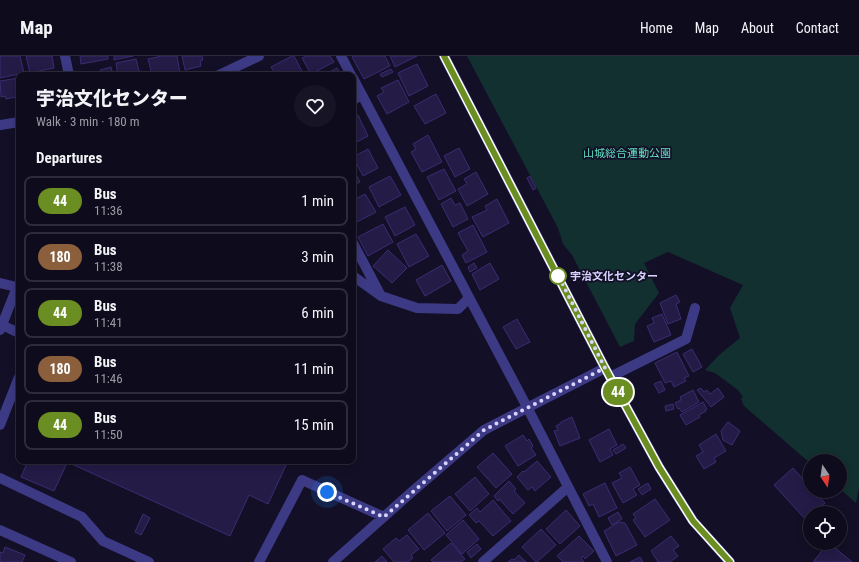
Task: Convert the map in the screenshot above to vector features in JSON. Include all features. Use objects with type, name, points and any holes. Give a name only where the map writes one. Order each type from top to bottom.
[{"type":"street","points":[[65,56],[68,72]]},
{"type":"street","points":[[225,72],[259,56]]},
{"type":"street","points":[[341,56],[349,72]]},
{"type":"street","points":[[444,56],[605,368],[659,467],[693,521],[730,562]]},
{"type":"street","points":[[357,98],[469,298],[607,562]]},
{"type":"street","points":[[0,125],[16,122]]},
{"type":"street","points":[[356,249],[381,296]]},
{"type":"street","points":[[356,278],[381,296],[417,308],[458,309],[469,298]]},
{"type":"street","points":[[0,283],[16,287]]},
{"type":"street","points":[[16,290],[1,327],[16,332]]},
{"type":"street","points":[[610,377],[686,339],[695,308]]},
{"type":"street","points":[[333,562],[484,430],[605,368]]},
{"type":"street","points":[[0,425],[16,385]]},
{"type":"street","points":[[0,478],[82,517],[103,541],[149,562]]},
{"type":"street","points":[[259,562],[302,480],[384,517]]},
{"type":"street","points":[[482,562],[568,487]]},
{"type":"street","points":[[0,530],[71,562]]},
{"type":"green space","name":"山城総合運動公園","points":[[467,56],[859,56],[859,488],[856,503],[847,495],[847,454],[803,454],[803,457],[744,406],[741,399],[743,397],[738,390],[715,373],[705,370],[719,355],[740,338],[730,308],[743,285],[668,252],[644,263],[659,293],[635,324],[634,341],[620,347],[572,255],[563,244],[558,228]]},
{"type":"building","points":[[0,56],[20,56],[24,72],[16,72],[16,75],[0,78]]},
{"type":"building","points":[[26,56],[52,56],[54,68],[30,72]]},
{"type":"building","points":[[80,56],[108,56],[108,59],[81,64]]},
{"type":"building","points":[[114,56],[133,56],[114,60]]},
{"type":"building","points":[[162,56],[177,56],[180,72],[151,72],[148,59]]},
{"type":"building","points":[[182,56],[202,56],[203,60],[200,61],[201,66],[185,70]]},
{"type":"building","points":[[294,56],[302,72],[274,72],[271,67]]},
{"type":"building","points":[[306,56],[330,56],[334,62],[315,72],[310,72],[302,58]]},
{"type":"building","points":[[385,56],[390,66],[364,79],[352,57]]},
{"type":"building","points":[[390,56],[417,56],[395,67]]},
{"type":"building","points":[[136,59],[139,72],[118,72],[116,63]]},
{"type":"building","points":[[417,64],[428,86],[409,96],[398,73]]},
{"type":"building","points":[[111,67],[112,72],[100,72],[100,70]]},
{"type":"building","points":[[337,68],[339,72],[330,72]]},
{"type":"building","points":[[391,69],[393,72],[382,77],[380,74]]},
{"type":"building","points":[[16,78],[16,102],[15,97],[6,99],[5,96],[1,97],[0,81]]},
{"type":"building","points":[[398,80],[409,102],[387,114],[377,96],[384,92],[381,88]]},
{"type":"building","points":[[436,94],[446,113],[425,124],[414,106]]},
{"type":"building","points":[[358,115],[368,136],[356,142],[356,116]]},
{"type":"building","points":[[428,135],[442,162],[422,172],[411,152],[416,149],[413,144]]},
{"type":"building","points":[[459,148],[470,169],[455,177],[444,156]]},
{"type":"building","points":[[368,149],[378,168],[363,176],[356,163],[356,155]]},
{"type":"building","points":[[444,169],[456,191],[439,200],[427,177]]},
{"type":"building","points":[[476,172],[488,194],[467,206],[458,189],[467,184],[464,179]]},
{"type":"building","points":[[356,175],[360,182],[356,184]]},
{"type":"building","points":[[390,176],[401,195],[379,207],[369,187]]},
{"type":"building","points":[[530,176],[536,188],[533,190],[527,178]]},
{"type":"building","points":[[365,194],[376,212],[356,222],[356,198]]},
{"type":"building","points":[[451,198],[455,205],[460,203],[468,219],[453,227],[441,204]]},
{"type":"building","points":[[497,199],[509,223],[483,237],[472,217],[487,210],[485,206]]},
{"type":"building","points":[[405,207],[415,225],[395,236],[385,217]]},
{"type":"building","points":[[383,224],[393,242],[368,256],[358,237]]},
{"type":"building","points":[[473,225],[487,252],[466,263],[462,255],[468,251],[458,233]]},
{"type":"building","points":[[416,234],[429,256],[409,267],[397,244]]},
{"type":"building","points":[[388,250],[407,268],[392,283],[373,266]]},
{"type":"building","points":[[474,263],[477,268],[470,272],[468,267]]},
{"type":"building","points":[[490,263],[499,279],[480,290],[472,274]]},
{"type":"building","points":[[442,265],[451,281],[425,296],[416,280]]},
{"type":"building","points":[[676,295],[680,302],[676,304],[681,319],[668,324],[660,303]]},
{"type":"building","points":[[662,314],[671,335],[654,342],[647,326],[654,323],[652,318]]},
{"type":"building","points":[[517,319],[530,342],[516,349],[503,327]]},
{"type":"building","points":[[692,349],[702,367],[693,372],[683,354]]},
{"type":"building","points":[[677,352],[689,376],[684,378],[686,381],[674,387],[671,381],[665,383],[655,363]]},
{"type":"building","points":[[661,381],[665,390],[659,393],[654,384]]},
{"type":"building","points":[[701,388],[704,392],[707,390],[710,394],[718,388],[724,397],[711,407],[697,390]]},
{"type":"building","points":[[693,390],[699,402],[682,412],[679,408],[678,409],[675,403],[681,400],[680,397]]},
{"type":"building","points":[[703,402],[707,409],[705,410],[706,411],[699,415],[700,417],[686,425],[680,415]]},
{"type":"building","points":[[673,404],[674,409],[666,411],[665,406]]},
{"type":"building","points":[[572,417],[580,438],[560,446],[554,431],[558,430],[556,426]]},
{"type":"building","points":[[728,422],[740,431],[732,445],[723,440],[721,431]]},
{"type":"building","points":[[609,429],[617,445],[610,449],[613,455],[600,462],[589,440]]},
{"type":"building","points":[[716,434],[726,451],[714,458],[716,462],[704,469],[696,456],[703,452],[699,445]]},
{"type":"building","points":[[523,435],[527,441],[529,439],[533,446],[531,448],[536,455],[518,466],[505,446]]},
{"type":"building","points":[[623,444],[626,448],[616,454],[613,450]]},
{"type":"building","points":[[493,453],[512,474],[496,488],[477,467]]},
{"type":"building","points":[[537,461],[551,477],[535,491],[532,487],[528,490],[517,477]]},
{"type":"building","points":[[27,464],[67,464],[54,491],[21,477]]},
{"type":"building","points":[[72,464],[287,464],[268,504],[249,495],[230,536]]},
{"type":"building","points":[[630,467],[640,485],[633,489],[637,495],[623,503],[612,483],[622,478],[619,473]]},
{"type":"building","points":[[793,468],[803,479],[803,498],[820,498],[825,503],[821,506],[803,506],[803,517],[774,485]]},
{"type":"building","points":[[475,477],[489,494],[470,511],[455,494]]},
{"type":"building","points":[[509,481],[516,489],[514,491],[525,503],[513,514],[499,499],[498,501],[494,496]]},
{"type":"building","points":[[605,483],[617,508],[599,517],[593,504],[589,506],[583,494]]},
{"type":"building","points":[[648,483],[651,489],[642,495],[638,489]]},
{"type":"building","points":[[450,496],[466,515],[447,531],[431,511]]},
{"type":"building","points":[[655,499],[670,520],[645,537],[633,520],[636,518],[633,514]]},
{"type":"building","points":[[493,500],[511,521],[493,536],[479,521],[476,523],[469,515],[477,508],[480,512]]},
{"type":"building","points":[[566,510],[580,526],[560,544],[546,529]]},
{"type":"building","points":[[618,512],[622,519],[612,525],[608,518]]},
{"type":"building","points":[[428,513],[445,533],[424,550],[408,530]]},
{"type":"building","points":[[143,514],[150,518],[141,535],[135,532]]},
{"type":"building","points":[[463,520],[479,539],[462,554],[446,535]]},
{"type":"building","points":[[619,522],[625,523],[637,545],[616,556],[604,531]]},
{"type":"building","points":[[541,529],[556,545],[536,562],[522,547]]},
{"type":"building","points":[[407,535],[419,549],[411,555],[413,558],[408,562],[394,562],[383,549],[396,538],[399,541]]},
{"type":"building","points":[[579,536],[594,551],[585,559],[583,556],[581,558],[584,562],[563,562],[557,556]]},
{"type":"building","points":[[671,536],[679,546],[673,550],[678,556],[670,562],[658,562],[651,551]]},
{"type":"building","points":[[451,543],[465,559],[461,562],[433,562],[431,560]]},
{"type":"building","points":[[477,544],[481,549],[471,558],[467,552]]},
{"type":"building","points":[[5,547],[25,555],[22,562],[0,562],[0,552],[3,553]]},
{"type":"building","points":[[823,550],[837,550],[852,562],[815,562],[814,561]]},
{"type":"building","points":[[519,555],[526,562],[508,562],[512,559],[514,560]]},
{"type":"building","points":[[382,556],[387,562],[375,562]]},
{"type":"building","points":[[640,557],[643,562],[630,562]]},
{"type":"bus line","name":"44","points":[[444,56],[605,368],[659,467],[693,521],[730,562]]},
{"type":"place","name":"宇治文化センター","points":[[558,276]]},
{"type":"route","points":[[327,492],[384,517],[484,430],[605,368],[558,276]]}]
